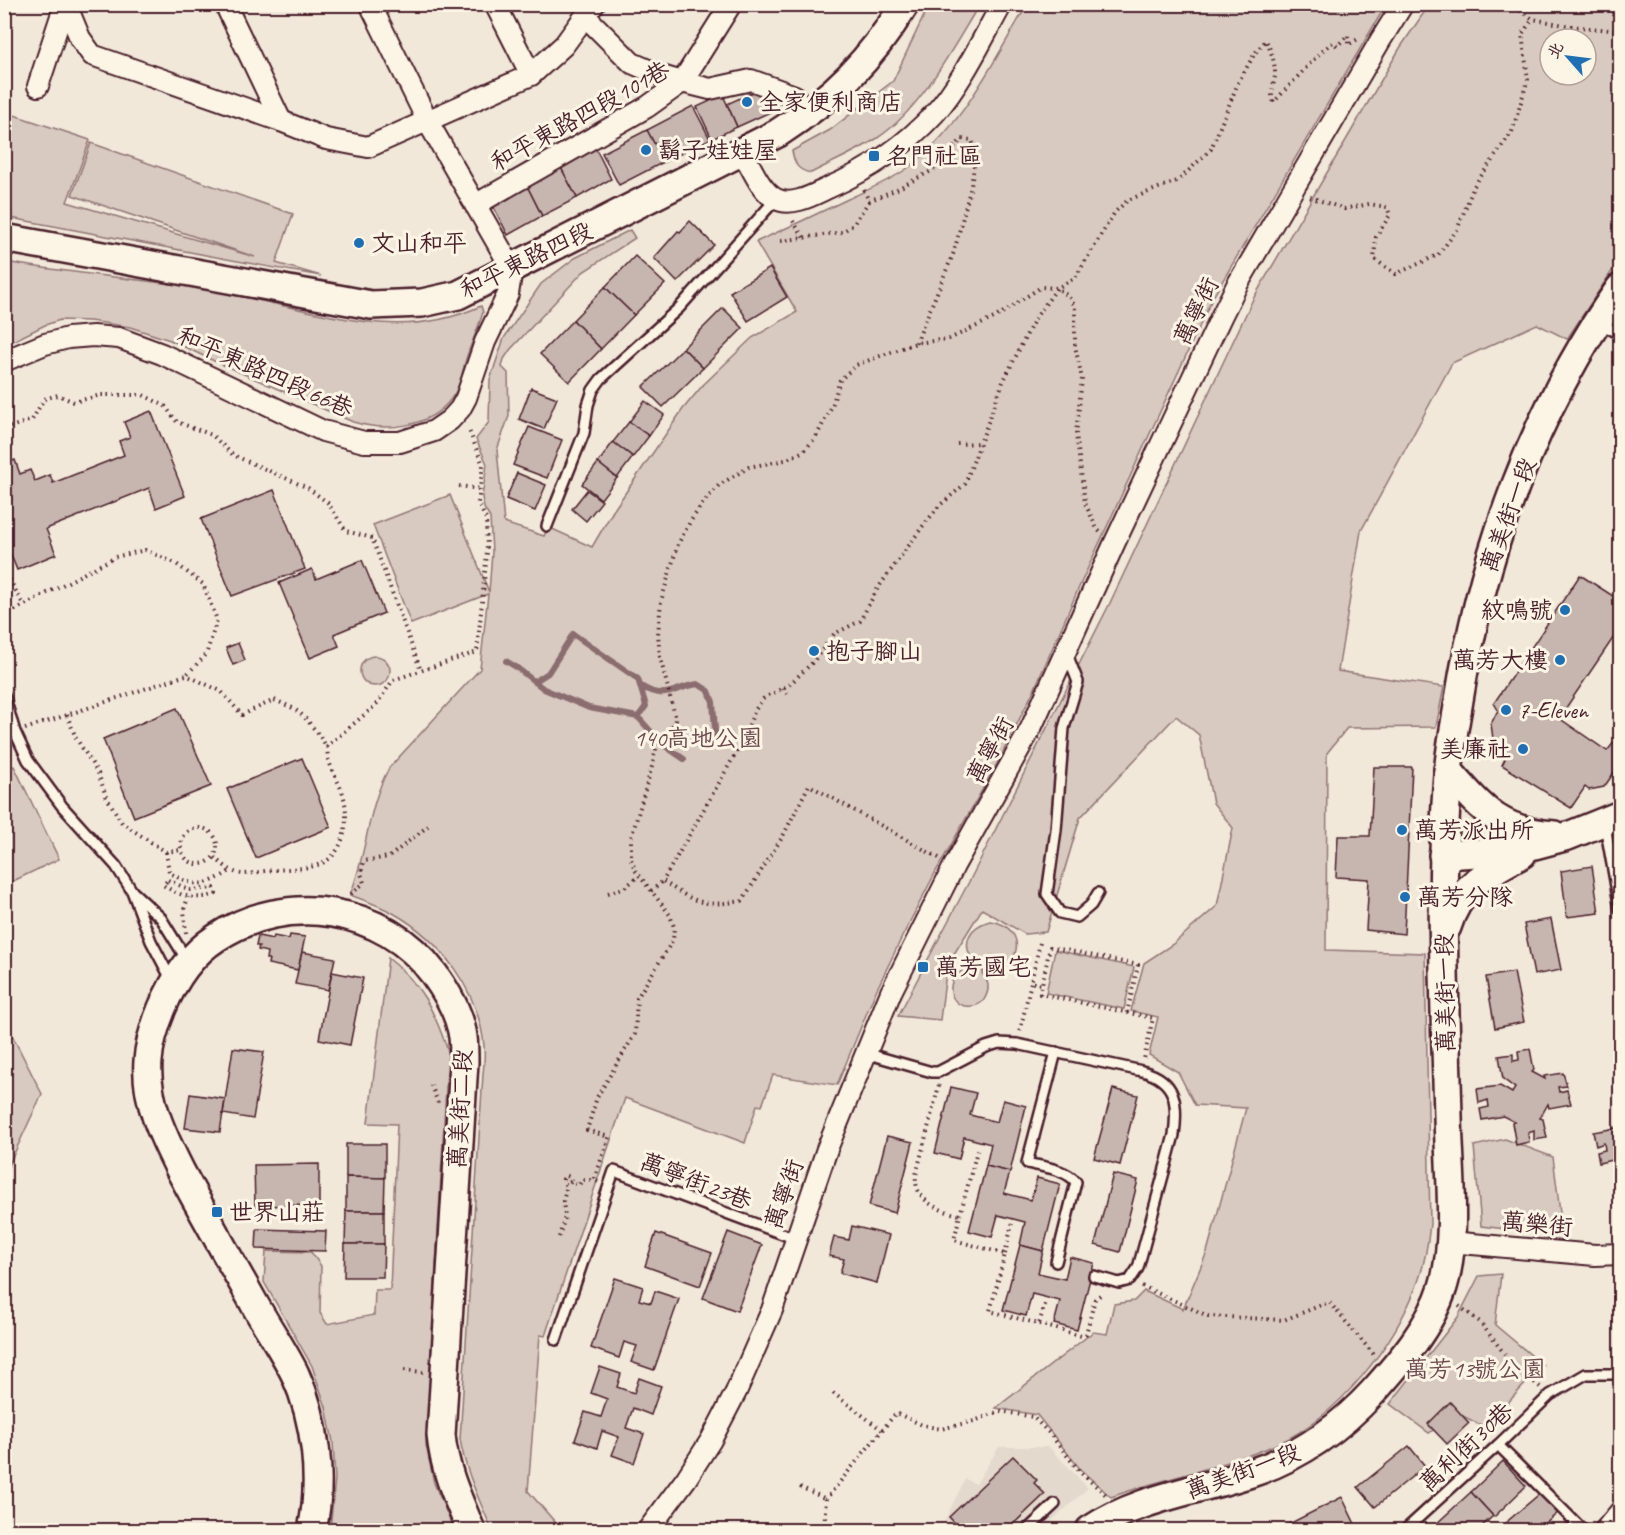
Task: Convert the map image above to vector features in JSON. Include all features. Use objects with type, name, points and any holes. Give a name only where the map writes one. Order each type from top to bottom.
[{"type":"street","points":[[38,86],[65,4]]},
{"type":"street","points":[[65,4],[80,38],[92,55],[326,139],[368,147],[531,75],[564,45],[590,11],[632,63],[682,82],[731,4]]},
{"type":"street","points":[[225,4],[281,121]]},
{"type":"street","points":[[370,4],[428,122],[512,269]]},
{"type":"street","points":[[495,4],[531,75]]},
{"type":"street","name":"和平東路四段","points":[[4,238],[371,305],[422,303],[458,295],[778,133],[806,116],[855,72],[892,26],[905,4]]},
{"type":"street","points":[[742,151],[764,188],[776,199],[784,202],[811,196],[871,167],[904,144],[936,111],[961,76],[1002,4]]},
{"type":"street","name":"萬寧街","points":[[648,1530],[686,1479],[711,1440],[736,1392],[772,1310],[827,1149],[864,1053],[900,973],[954,866],[1026,737],[1115,542],[1237,285],[1403,4]]},
{"type":"street","name":"和平東路四段101巷","points":[[475,205],[647,107],[682,82],[710,89],[752,80],[795,96],[806,116]]},
{"type":"street","name":"和平東路四段66巷","points":[[4,361],[45,344],[68,338],[93,336],[119,338],[162,354],[323,431],[364,441],[391,442],[416,438],[434,431],[450,420],[460,409],[469,392],[485,342],[508,294],[512,269]]},
{"type":"street","name":"萬美街一段","points":[[1090,1530],[1133,1509],[1284,1461],[1313,1445],[1343,1421],[1390,1373],[1426,1322],[1441,1291],[1447,1270],[1450,1242],[1443,855],[1448,770],[1461,682],[1494,542],[1520,474],[1576,357],[1609,328],[1620,288]]},
{"type":"street","points":[[1448,770],[1485,811],[1498,820],[1514,828],[1536,834],[1569,836]]},
{"type":"street","points":[[1443,855],[1512,851],[1569,836],[1612,819]]},
{"type":"street","points":[[1444,940],[1451,915],[1467,888],[1487,873],[1538,845]]},
{"type":"street","name":"萬美街二段","points":[[312,1530],[317,1484],[315,1448],[308,1412],[295,1375],[186,1181],[153,1109],[148,1084],[148,1061],[152,1037],[160,1013],[181,974],[214,939],[234,927],[283,913],[309,910],[333,911],[361,919],[408,946],[427,964],[443,986],[455,1009],[463,1036],[464,1062],[441,1435],[443,1456],[450,1481],[471,1530]]},
{"type":"street","name":"萬樂街","points":[[1450,1242],[1595,1255],[1620,1254]]},
{"type":"street","points":[[1605,1530],[1620,1512]]},
{"type":"lane","points":[[547,526],[584,433],[588,405],[593,390],[601,379],[679,308],[776,199]]},
{"type":"lane","points":[[1066,652],[1078,682],[1064,728],[1056,830],[1047,894],[1060,913],[1077,917],[1091,905],[1098,893]]},
{"type":"lane","points":[[4,695],[15,732],[28,760],[62,806],[116,866],[132,891],[151,941],[181,974]]},
{"type":"lane","points":[[1612,819],[1620,909]]},
{"type":"lane","points":[[132,891],[161,918],[181,974]]},
{"type":"lane","points":[[864,1053],[932,1072],[943,1070],[986,1047],[999,1043],[1017,1044],[1142,1071],[1161,1079],[1170,1088],[1175,1100],[1177,1115],[1174,1135],[1138,1268],[1130,1280],[1119,1283],[1094,1276]]},
{"type":"lane","points":[[1056,1052],[1027,1163],[1065,1173],[1076,1182],[1056,1262]]},
{"type":"lane","name":"萬寧街23巷","points":[[556,1340],[614,1171],[796,1239]]},
{"type":"lane","name":"萬利街30巷","points":[[1405,1530],[1550,1395],[1586,1374],[1620,1374]]},
{"type":"lane","points":[[1498,1445],[1583,1530]]},
{"type":"lane","points":[[1028,1530],[1054,1504]]},
{"type":"path","points":[[1510,4],[1533,19],[1620,32]]},
{"type":"path","points":[[1310,197],[1344,209],[1369,204],[1388,207],[1390,215],[1376,237],[1374,258],[1396,274],[1438,255],[1457,230],[1474,186],[1512,132],[1528,79],[1522,34],[1533,19]]},
{"type":"path","points":[[651,891],[663,881],[740,746],[755,710],[763,699],[790,684],[813,662],[834,634],[860,621],[878,588],[923,526],[939,506],[965,484],[1004,382],[1034,320],[1057,288],[1075,278],[1115,213],[1128,200],[1179,180],[1211,149],[1238,83],[1266,40],[1272,54],[1275,74],[1272,98],[1274,102],[1333,42],[1337,46],[1348,35],[1348,45],[1365,34]]},
{"type":"path","points":[[781,241],[842,232],[853,225],[869,201],[933,170],[962,140],[972,140],[976,153],[971,186],[954,252],[916,343]]},
{"type":"path","points":[[864,189],[869,201]]},
{"type":"path","points":[[793,221],[804,239]]},
{"type":"path","points":[[594,1180],[609,1137],[586,1130],[593,1108],[597,1096],[635,1034],[637,998],[673,940],[674,927],[670,915],[635,870],[631,859],[631,838],[657,744],[676,720],[660,657],[658,634],[661,601],[678,544],[703,503],[719,485],[749,466],[785,460],[804,450],[816,437],[832,406],[840,380],[856,365],[916,343],[950,339],[996,317],[1041,287],[1057,288],[1068,296],[1075,306],[1075,346],[1082,379],[1076,434],[1085,503],[1097,530],[1115,542]]},
{"type":"path","points":[[4,429],[32,420],[44,399],[58,395],[74,402],[101,396],[142,395],[165,406],[177,422],[212,435],[232,454],[308,488],[328,503],[346,531],[372,538],[421,671]]},
{"type":"path","points":[[326,747],[376,705],[393,680],[480,652],[487,552],[486,519],[478,503],[483,465],[460,409]]},
{"type":"path","points":[[957,444],[980,443]]},
{"type":"path","points":[[459,486],[480,489]]},
{"type":"path","points":[[4,616],[115,557],[145,550],[175,563],[203,584],[217,620],[206,656],[186,675],[15,732]]},
{"type":"path","points":[[4,569],[24,606]]},
{"type":"path","points":[[186,675],[221,691],[242,715],[274,700],[303,715],[326,747],[328,761],[342,791],[346,812],[339,846],[331,858],[310,867],[240,875],[230,871],[214,857]]},
{"type":"path","points":[[783,688],[789,696]]},
{"type":"path","points":[[67,715],[76,738],[98,773],[113,812],[130,829],[166,852],[182,850]]},
{"type":"path","points":[[663,881],[688,899],[715,906],[742,902],[783,836],[809,785],[954,866]]},
{"type":"path","points":[[333,911],[363,883],[361,873],[364,861],[389,857],[428,826]]},
{"type":"path","points":[[199,828],[207,830],[216,839],[217,851],[214,857],[203,864],[196,864],[185,858],[182,842],[185,835],[199,828]]},
{"type":"path","points":[[166,852],[169,872],[191,884],[218,879],[230,871]]},
{"type":"path","points":[[608,893],[624,888],[639,876]]},
{"type":"path","points":[[168,880],[190,890],[214,888],[216,894],[188,897],[163,885],[168,880]]},
{"type":"path","points":[[190,890],[191,884]]},
{"type":"path","points":[[184,910],[188,897]]},
{"type":"path","points":[[1017,1044],[1040,943]]},
{"type":"path","points":[[1127,1013],[1138,965],[1050,947],[1040,994],[1127,1013],[1153,1018],[1142,1071]]},
{"type":"path","points":[[1014,960],[1033,973]]},
{"type":"path","points":[[1031,982],[1042,985]]},
{"type":"path","points":[[943,1070],[915,1181],[927,1202],[947,1212],[960,1215]]},
{"type":"path","points":[[978,1147],[954,1240],[1005,1254]]},
{"type":"path","points":[[560,1237],[565,1217],[563,1201],[569,1183],[579,1185],[582,1180],[594,1180],[609,1186]]},
{"type":"path","points":[[1012,1224],[990,1311],[1081,1336],[1086,1334],[1095,1299],[1104,1292],[1115,1295],[1119,1283]]},
{"type":"path","points":[[1130,1280],[1208,1316],[1284,1320],[1329,1302],[1390,1373]]},
{"type":"path","points":[[1441,1291],[1480,1322],[1513,1365],[1550,1395]]},
{"type":"path","points":[[1039,1324],[1046,1301]]},
{"type":"path","points":[[833,1393],[882,1430]]},
{"type":"path","points":[[824,1530],[826,1499],[896,1413],[922,1425],[941,1429],[974,1422],[999,1411],[1033,1417],[1050,1434],[1080,1472],[1096,1487]]},
{"type":"path","points":[[800,1487],[826,1499]]},
{"type":"shaded area","points":[[999,1447],[1049,1447],[1088,1488],[1042,1530],[940,1530],[965,1479],[976,1484]]},
{"type":"green space","points":[[929,5],[979,5],[921,96],[892,127],[868,144],[811,173],[800,168],[792,151],[830,130],[893,81]]},
{"type":"green space","name":"140高地公園","points":[[1027,5],[1386,5],[1213,297],[1035,688],[998,762],[935,873],[902,937],[875,993],[837,1085],[773,1075],[762,1106],[757,1105],[745,1143],[625,1098],[545,1336],[540,1335],[528,1491],[562,1530],[492,1530],[469,1474],[460,1439],[484,1060],[481,1026],[465,987],[454,969],[426,937],[393,913],[350,895],[356,880],[371,815],[389,768],[480,669],[488,594],[411,624],[373,525],[450,495],[489,592],[492,552],[490,518],[484,508],[482,497],[487,464],[476,439],[489,422],[490,380],[504,338],[541,284],[575,258],[630,230],[635,238],[583,272],[510,350],[502,367],[508,373],[509,416],[497,450],[504,523],[544,536],[548,527],[592,547],[613,511],[683,409],[703,385],[752,338],[797,312],[756,242],[884,182],[905,170],[925,154],[943,135],[974,94]]},
{"type":"green space","points":[[1429,5],[1620,5],[1620,259],[1567,339],[1537,324],[1452,363],[1361,531],[1338,671],[1444,687],[1436,727],[1347,728],[1327,753],[1326,950],[1425,953],[1430,1224],[1423,1268],[1408,1306],[1380,1354],[1343,1397],[1322,1416],[1300,1432],[1257,1452],[1111,1497],[1081,1470],[1037,1415],[996,1408],[1093,1332],[1107,1334],[1114,1304],[1134,1301],[1144,1291],[1183,1309],[1207,1252],[1246,1108],[1195,1105],[1178,1072],[1149,1055],[1158,1017],[1131,1011],[1144,963],[1173,944],[1217,906],[1233,828],[1213,803],[1199,735],[1176,716],[1080,818],[1046,932],[1025,934],[982,909],[947,965],[940,1020],[898,1016],[971,878],[1109,605],[1253,299],[1400,48]]},
{"type":"green space","points":[[5,112],[90,140],[67,202],[255,257],[72,195],[91,143],[293,214],[276,263],[321,276],[5,217]]},
{"type":"green space","points":[[5,262],[190,287],[359,321],[407,324],[456,316],[481,306],[483,312],[459,384],[451,399],[442,409],[419,422],[379,427],[353,422],[170,340],[130,327],[90,321],[60,320],[5,345]]},
{"type":"green space","points":[[375,656],[385,661],[390,671],[385,681],[375,686],[365,681],[360,671],[365,661]]},
{"type":"green space","points":[[14,766],[59,859],[5,885],[5,771]]},
{"type":"green space","points":[[990,921],[1003,925],[1011,931],[1016,939],[1016,948],[1007,964],[997,969],[984,970],[982,973],[988,987],[982,1002],[974,1006],[963,1006],[952,996],[952,981],[964,970],[974,969],[976,965],[968,951],[968,939],[976,928]]},
{"type":"green space","points":[[1055,950],[1134,967],[1124,1009],[1046,993]]},
{"type":"green space","points":[[388,958],[410,978],[426,999],[448,1051],[426,1445],[434,1483],[454,1530],[330,1530],[335,1479],[333,1442],[326,1407],[312,1366],[264,1282],[266,1251],[311,1252],[321,1266],[320,1313],[327,1324],[374,1315],[375,1290],[390,1290],[397,1124],[368,1123]]},
{"type":"green space","points":[[5,1021],[42,1094],[4,1173]]},
{"type":"green space","points":[[1505,1139],[1553,1157],[1563,1236],[1481,1226],[1474,1146]]},
{"type":"green space","name":"萬芳13號公園","points":[[1501,1274],[1495,1325],[1543,1365],[1485,1427],[1457,1413],[1429,1433],[1390,1404],[1458,1317],[1479,1276]]},
{"type":"building","points":[[753,92],[771,96],[779,108],[737,127],[727,104]]},
{"type":"building","points":[[723,95],[737,127],[712,139],[697,107]]},
{"type":"building","points":[[693,106],[710,139],[664,162],[647,130]]},
{"type":"building","points":[[647,130],[664,162],[619,185],[602,153]]},
{"type":"building","points":[[595,147],[611,179],[577,198],[560,166]]},
{"type":"building","points":[[560,166],[577,198],[542,216],[526,184]]},
{"type":"building","points":[[526,184],[542,216],[508,235],[491,202]]},
{"type":"building","points":[[690,221],[714,245],[677,282],[654,258]]},
{"type":"building","points":[[635,256],[665,284],[634,315],[605,287]]},
{"type":"building","points":[[770,268],[787,297],[748,321],[730,292]]},
{"type":"building","points":[[605,287],[634,315],[601,349],[573,320]]},
{"type":"building","points":[[723,308],[743,328],[703,368],[683,348]]},
{"type":"building","points":[[573,320],[601,349],[569,382],[540,354]]},
{"type":"building","points":[[683,348],[703,368],[663,407],[643,387]]},
{"type":"building","points":[[531,388],[557,398],[544,429],[519,419]]},
{"type":"building","points":[[645,401],[664,415],[649,436],[629,422]]},
{"type":"building","points":[[151,411],[185,496],[156,508],[149,488],[46,529],[56,554],[17,570],[4,538],[4,464],[15,460],[20,474],[30,470],[35,481],[50,475],[53,483],[124,455],[119,441],[130,437],[124,422]]},
{"type":"building","points":[[629,422],[649,436],[633,457],[613,442]]},
{"type":"building","points":[[529,427],[562,440],[547,478],[513,465]]},
{"type":"building","points":[[613,442],[633,457],[617,478],[598,463]]},
{"type":"building","points":[[598,463],[617,478],[601,499],[582,484]]},
{"type":"building","points":[[517,473],[546,485],[535,511],[506,499]]},
{"type":"building","points":[[274,490],[305,569],[232,596],[201,519]]},
{"type":"building","points":[[587,490],[602,501],[586,521],[572,509]]},
{"type":"building","points":[[362,560],[384,613],[334,634],[339,646],[310,658],[279,583],[312,569],[316,579]]},
{"type":"building","name":"萬芳大樓","points":[[1580,575],[1616,598],[1620,592],[1620,628],[1559,718],[1607,751],[1615,741],[1620,745],[1620,764],[1604,787],[1589,790],[1585,787],[1571,808],[1502,765],[1505,759],[1500,756],[1494,746],[1491,724],[1498,710],[1494,703]]},
{"type":"building","points":[[238,643],[245,660],[233,665],[226,648]]},
{"type":"building","points":[[177,708],[211,786],[134,817],[103,739]]},
{"type":"building","points":[[302,758],[331,827],[256,858],[227,789]]},
{"type":"building","points":[[1374,767],[1412,767],[1404,934],[1366,930],[1369,879],[1336,877],[1338,836],[1370,836]]},
{"type":"building","points":[[1592,866],[1599,913],[1567,917],[1561,871]]},
{"type":"building","points":[[1551,919],[1561,970],[1534,975],[1524,924]]},
{"type":"building","points":[[290,935],[305,937],[298,970],[268,964],[267,952],[258,950],[259,946],[256,946],[258,936],[289,939]]},
{"type":"building","points":[[302,952],[335,958],[328,990],[295,984]]},
{"type":"building","points":[[332,972],[363,978],[350,1045],[319,1039]]},
{"type":"building","points":[[1514,972],[1524,1022],[1495,1028],[1486,977]]},
{"type":"building","points":[[233,1048],[264,1052],[253,1119],[223,1114]]},
{"type":"building","points":[[1530,1049],[1534,1070],[1532,1072],[1545,1079],[1544,1076],[1563,1073],[1567,1086],[1558,1087],[1559,1092],[1567,1090],[1571,1104],[1549,1108],[1548,1104],[1540,1118],[1543,1119],[1547,1138],[1534,1140],[1534,1131],[1528,1133],[1529,1142],[1516,1145],[1512,1123],[1515,1122],[1503,1116],[1482,1120],[1480,1109],[1489,1107],[1488,1100],[1479,1103],[1477,1089],[1500,1086],[1512,1093],[1515,1088],[1503,1079],[1499,1056],[1513,1054],[1513,1061],[1519,1060],[1518,1051]]},
{"type":"building","points":[[951,1087],[976,1093],[970,1115],[997,1122],[1003,1100],[1026,1106],[1010,1172],[986,1166],[991,1144],[964,1137],[959,1159],[935,1153]]},
{"type":"building","points":[[1113,1089],[1138,1095],[1120,1165],[1094,1158]]},
{"type":"building","points":[[190,1094],[225,1099],[220,1132],[185,1128]]},
{"type":"building","points":[[1620,1122],[1620,1158],[1599,1163],[1597,1152],[1605,1150],[1604,1143],[1596,1146],[1593,1132],[1616,1128]]},
{"type":"building","points":[[887,1136],[913,1142],[895,1213],[869,1206]]},
{"type":"building","points":[[346,1144],[385,1144],[385,1178],[346,1177]]},
{"type":"building","points":[[319,1164],[319,1205],[255,1206],[254,1165]]},
{"type":"building","points":[[986,1166],[1010,1172],[1004,1193],[1031,1200],[1037,1178],[1060,1184],[1043,1251],[1020,1245],[1025,1222],[998,1215],[992,1237],[969,1231]]},
{"type":"building","points":[[1113,1174],[1138,1180],[1120,1252],[1095,1245]]},
{"type":"building","points":[[346,1177],[385,1178],[384,1211],[346,1211]]},
{"type":"building","points":[[346,1211],[384,1211],[384,1244],[345,1244]]},
{"type":"building","points":[[852,1226],[889,1235],[877,1283],[840,1273],[844,1259],[829,1256],[834,1237],[849,1240]]},
{"type":"building","points":[[257,1229],[326,1231],[325,1251],[256,1249]]},
{"type":"building","points":[[728,1232],[762,1245],[737,1311],[703,1298]]},
{"type":"building","points":[[656,1233],[712,1253],[700,1286],[645,1266]]},
{"type":"building","points":[[345,1244],[384,1244],[383,1277],[344,1277]]},
{"type":"building","points":[[1020,1245],[1043,1251],[1038,1273],[1065,1279],[1070,1257],[1094,1263],[1077,1330],[1054,1324],[1060,1301],[1032,1294],[1026,1316],[1003,1310]]},
{"type":"building","points":[[615,1278],[643,1287],[639,1300],[651,1303],[655,1291],[679,1299],[654,1370],[631,1362],[637,1346],[624,1342],[619,1358],[591,1348]]},
{"type":"building","points":[[600,1367],[621,1374],[617,1387],[634,1393],[639,1378],[661,1386],[651,1415],[633,1408],[626,1428],[644,1434],[634,1463],[612,1455],[619,1437],[602,1431],[597,1448],[575,1440],[585,1412],[601,1417],[607,1399],[591,1393]]},
{"type":"building","points":[[1450,1402],[1469,1423],[1447,1444],[1428,1424]]},
{"type":"building","points":[[1409,1446],[1425,1466],[1375,1507],[1358,1487]]},
{"type":"building","points":[[1013,1456],[1037,1480],[1034,1483],[1045,1494],[1007,1530],[962,1530],[949,1517]]},
{"type":"building","points":[[1503,1461],[1526,1486],[1494,1517],[1471,1492]]},
{"type":"building","points":[[1543,1491],[1560,1511],[1538,1530],[1497,1530]]},
{"type":"building","points":[[1471,1492],[1493,1516],[1478,1530],[1440,1530],[1435,1525]]},
{"type":"building","points":[[1342,1497],[1355,1524],[1342,1530],[1288,1530],[1285,1526]]},
{"type":"waterway","points":[[506,661],[516,667],[544,689],[589,708],[638,717],[646,706],[638,679],[573,634],[548,673],[534,682]]},
{"type":"waterway","points":[[641,686],[649,691],[664,693],[698,684],[709,691],[713,702],[716,744]]},
{"type":"waterway","points":[[638,717],[662,744],[684,759]]},
{"type":"place","name":"全家便利商店","points":[[747,102]]},
{"type":"place","name":"鬍子娃娃屋","points":[[646,150]]},
{"type":"place","name":"名門社區","points":[[874,156]]},
{"type":"place","name":"文山和平","points":[[359,243]]},
{"type":"place","name":"紋鳴號","points":[[1565,610]]},
{"type":"place","name":"抱子腳山","points":[[814,651]]},
{"type":"place","name":"萬芳大樓","points":[[1560,660]]},
{"type":"place","name":"7-Eleven","points":[[1506,710]]},
{"type":"place","name":"美廉社","points":[[1523,749]]},
{"type":"place","name":"萬芳派出所","points":[[1402,830]]},
{"type":"place","name":"萬芳分隊","points":[[1405,897]]},
{"type":"place","name":"萬芳國宅","points":[[923,967]]},
{"type":"place","name":"世界山莊","points":[[217,1212]]}]
